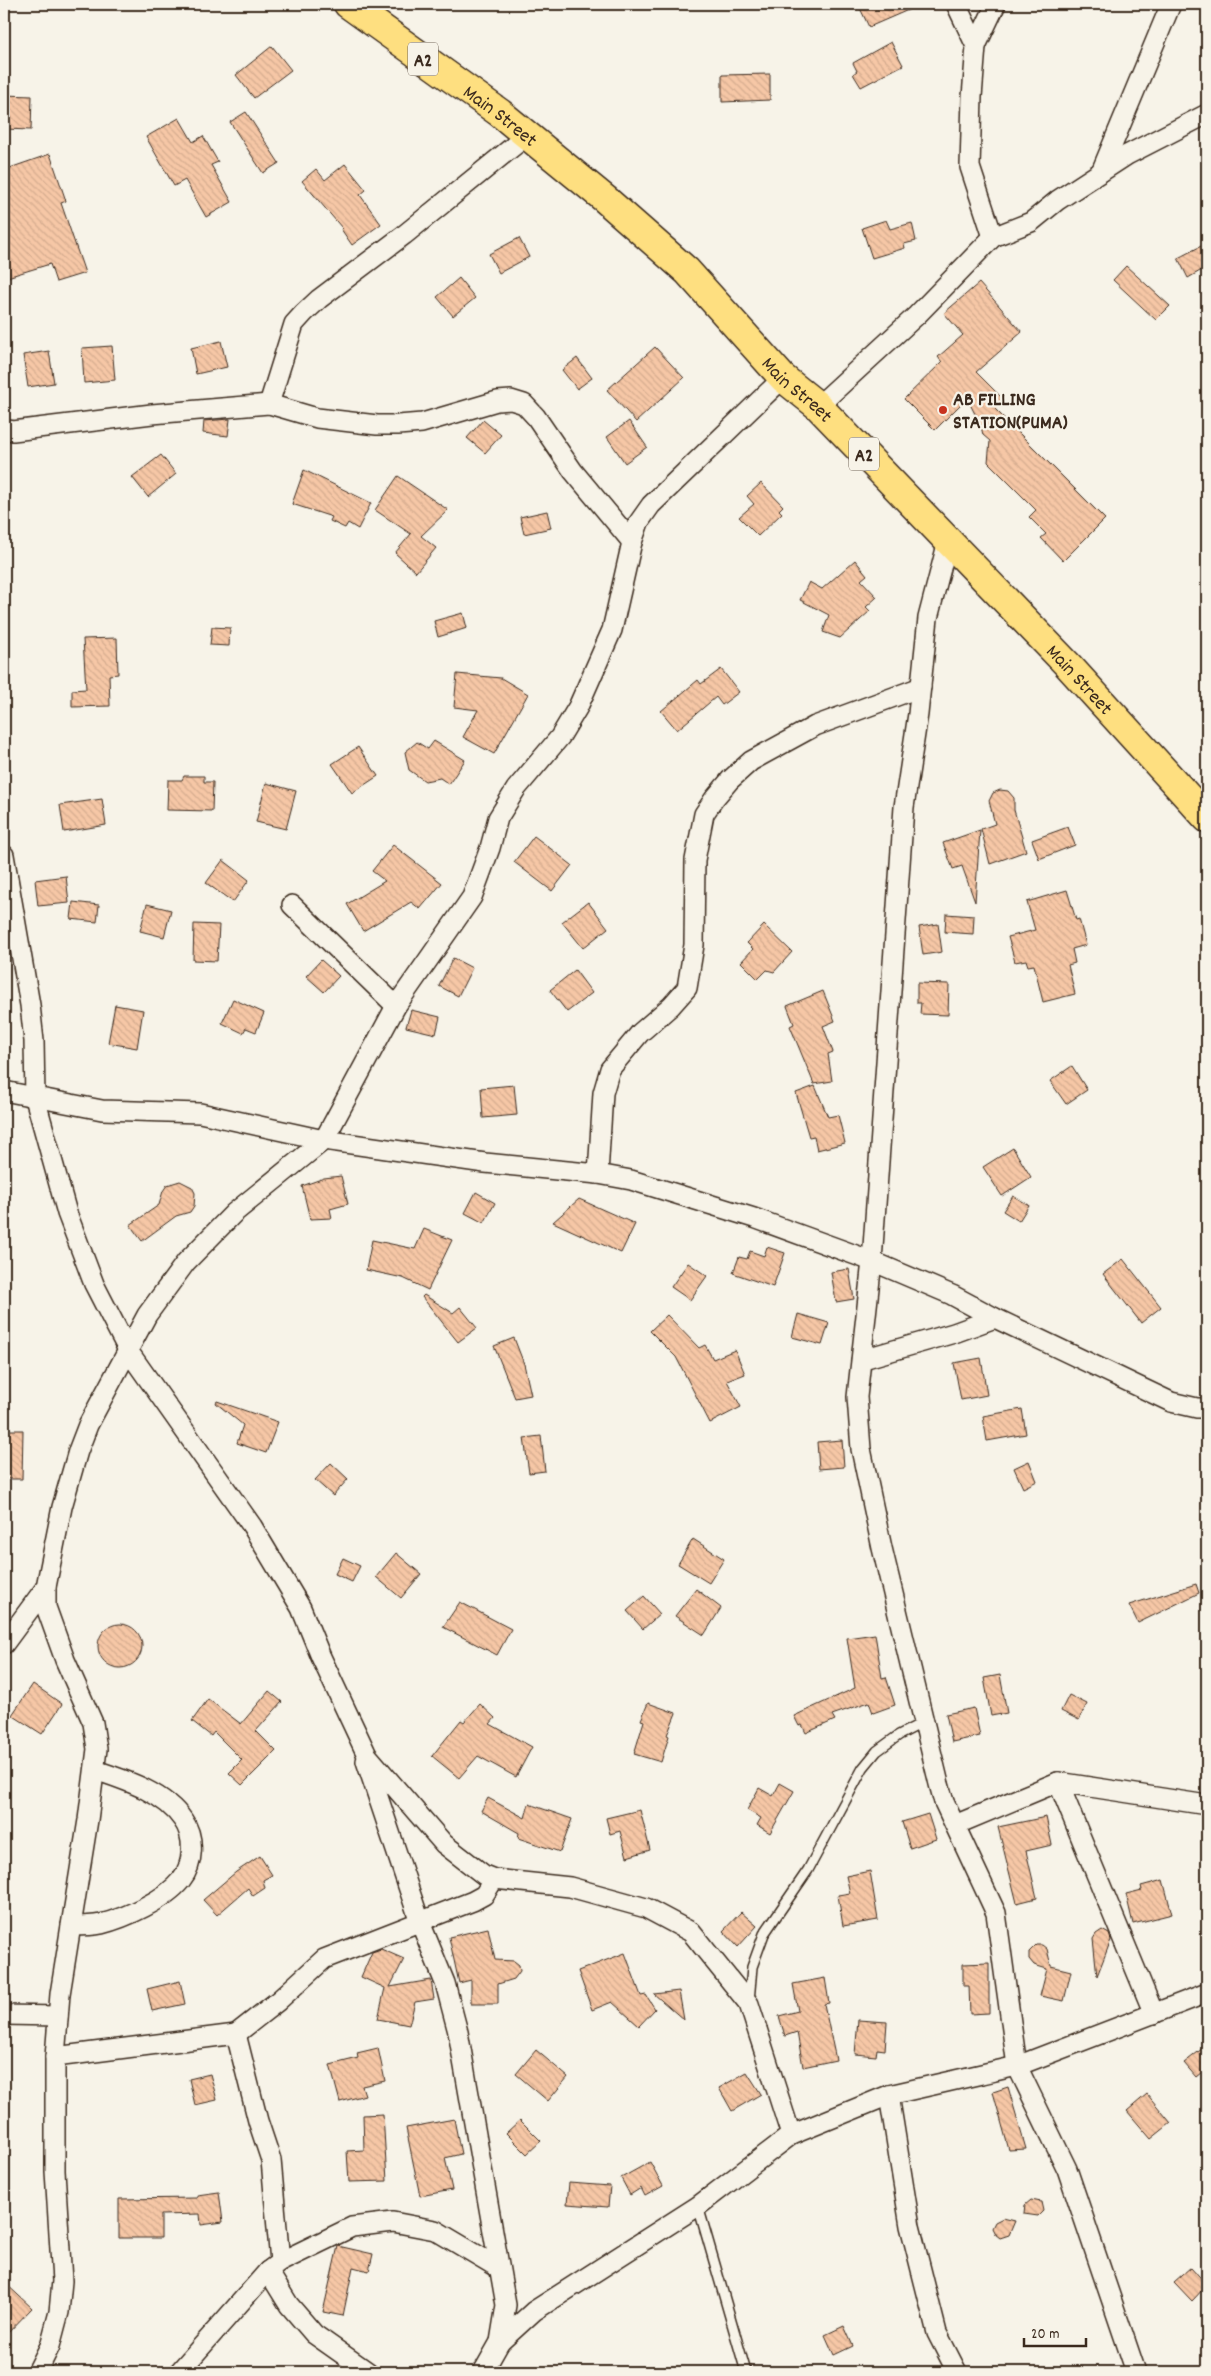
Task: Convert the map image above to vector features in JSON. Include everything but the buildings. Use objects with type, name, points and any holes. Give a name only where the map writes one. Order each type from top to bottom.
[{"type":"highway","name":"Main Street","points":[[348,4],[500,113],[605,199],[686,271],[783,378],[818,406],[1067,664],[1207,818]]},
{"type":"street","points":[[956,4],[976,46]]},
{"type":"street","points":[[993,237],[970,167],[976,46],[996,4]]},
{"type":"street","points":[[1101,172],[1171,4]]},
{"type":"street","points":[[818,406],[917,314],[993,237],[1031,222],[1058,200],[1127,156],[1207,114]]},
{"type":"street","points":[[268,404],[294,324],[304,313],[319,299],[404,234],[526,136]]},
{"type":"street","points":[[37,2372],[50,2346],[59,2312],[62,2281],[55,2171],[55,2057],[58,2016],[95,1770],[96,1735],[52,1629],[46,1607],[46,1587],[62,1507],[78,1451],[88,1425],[129,1352],[147,1315],[186,1262],[234,1213],[324,1140],[396,1006],[472,897],[498,818],[516,789],[560,737],[578,707],[612,630],[632,542],[639,522],[651,505],[783,378]]},
{"type":"street","points":[[4,429],[13,431],[152,414],[268,404],[317,418],[377,425],[398,425],[422,423],[497,401],[511,400],[524,404],[536,417],[573,470],[632,542]]},
{"type":"street","points":[[948,541],[928,618],[921,687],[904,807],[872,1261],[864,1319],[863,1359],[858,1397],[861,1449],[938,1784],[996,1913],[1017,2066],[1067,2169],[1136,2372]]},
{"type":"street","points":[[598,1174],[603,1093],[610,1068],[640,1033],[671,1006],[687,988],[694,945],[695,860],[704,814],[730,780],[751,761],[815,726],[921,687]]},
{"type":"street","points":[[4,855],[30,1005],[34,1042],[35,1098],[67,1213],[79,1248],[94,1284],[129,1352],[252,1526],[301,1608],[358,1739],[420,1922],[445,1983],[458,2032],[506,2305],[500,2342]]},
{"type":"street","points":[[292,905],[396,1006]]},
{"type":"street","points":[[4,1091],[102,1110],[200,1113],[324,1140],[485,1163],[598,1174],[630,1180],[726,1209],[872,1261],[952,1295],[995,1318],[1171,1402],[1197,1408],[1207,1408]]},
{"type":"street","points":[[863,1359],[954,1333],[995,1318]]},
{"type":"street","points":[[4,1644],[46,1587]]},
{"type":"street","points":[[358,1739],[383,1775],[444,1844],[484,1875],[494,1879],[570,1887],[646,1908],[691,1932],[749,2004],[791,2135]]},
{"type":"street","points":[[71,1926],[100,1924],[129,1915],[160,1897],[181,1880],[191,1860],[191,1840],[183,1820],[162,1799],[128,1781],[95,1770]]},
{"type":"street","points":[[955,1825],[1058,1782],[1207,1805]]},
{"type":"street","points":[[1058,1782],[1154,2014]]},
{"type":"street","points":[[55,2057],[164,2045],[236,2034],[278,2001],[324,1959],[473,1901],[484,1894],[494,1879]]},
{"type":"street","points":[[483,2372],[500,2342],[534,2311],[698,2206],[791,2135],[888,2095],[1017,2066],[1207,1993]]},
{"type":"street","points":[[4,2016],[58,2016]]},
{"type":"street","points":[[236,2034],[258,2121],[271,2160],[274,2266],[288,2305],[314,2334],[368,2372]]},
{"type":"street","points":[[888,2095],[910,2226],[937,2334],[956,2372]]},
{"type":"street","points":[[179,2372],[274,2266],[352,2227],[393,2222],[435,2230],[499,2268]]},
{"type":"lane","points":[[749,2004],[752,1967],[764,1934],[808,1870],[863,1768],[877,1751],[899,1735],[924,1722]]},
{"type":"lane","points":[[698,2206],[746,2372]]},
{"type":"place","name":"AB FILLING STATION(PUMA)","points":[[943,410]]}]
